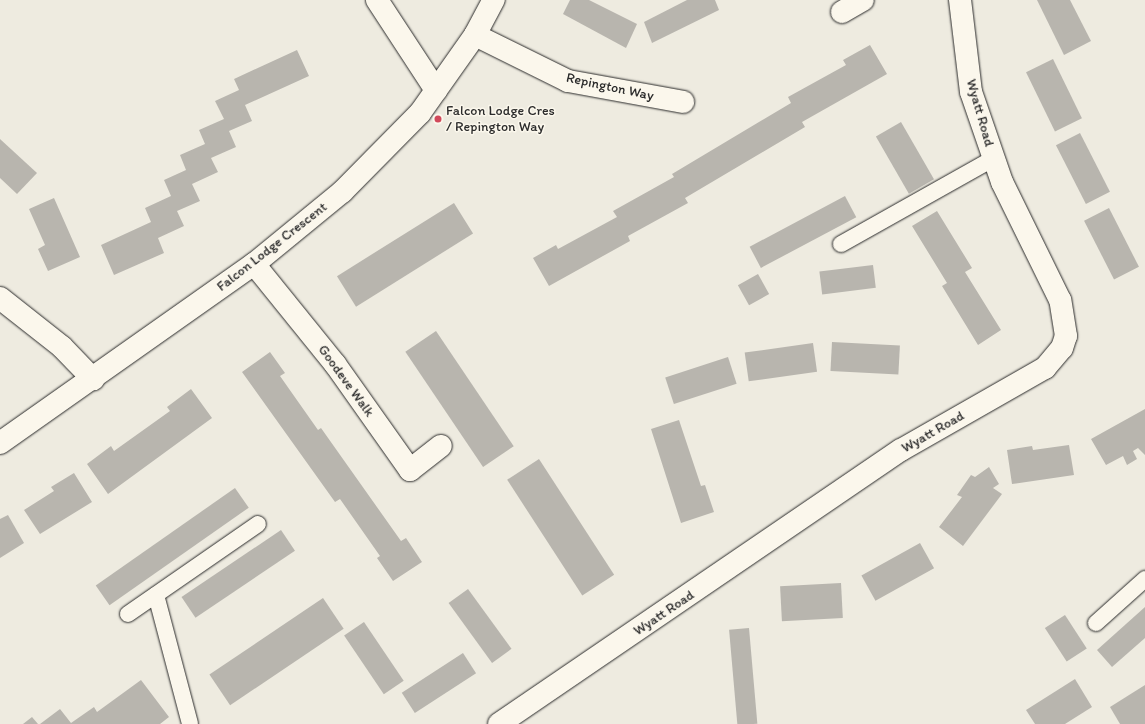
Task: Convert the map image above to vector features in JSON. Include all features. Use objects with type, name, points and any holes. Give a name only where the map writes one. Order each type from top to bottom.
[{"type":"street","points":[[377,0],[436,90]]},
{"type":"street","name":"Falcon Lodge Crescent","points":[[0,443],[93,379],[254,264],[342,192],[420,114],[475,35],[494,0]]},
{"type":"street","points":[[842,12],[863,0]]},
{"type":"street","name":"Wyatt Road","points":[[499,724],[902,450],[1045,368],[1062,348],[1066,336],[1060,300],[994,158],[971,92],[960,0]]},
{"type":"street","name":"Repington Way","points":[[475,35],[568,81],[683,102]]},
{"type":"street","name":"Goodeve Walk","points":[[254,264],[335,364],[410,470],[441,446]]},
{"type":"street","points":[[0,298],[62,347],[93,379]]},
{"type":"lane","points":[[841,244],[994,158]]},
{"type":"lane","points":[[128,614],[258,524]]},
{"type":"lane","points":[[1096,624],[1145,579]]},
{"type":"lane","points":[[156,595],[190,724]]},
{"type":"building","points":[[570,0],[589,0],[637,24],[626,48],[563,14]]},
{"type":"building","points":[[687,0],[715,0],[719,10],[652,43],[644,22]]},
{"type":"building","points":[[1037,0],[1070,0],[1091,41],[1064,55]]},
{"type":"building","points":[[870,45],[887,74],[802,122],[805,127],[685,198],[688,203],[628,236],[630,241],[549,286],[533,258],[556,245],[558,249],[617,217],[613,211],[674,177],[672,174],[791,103],[788,97],[846,65],[843,60]]},
{"type":"building","points":[[297,50],[309,76],[245,105],[252,121],[229,131],[236,147],[211,158],[218,172],[192,184],[200,201],[177,211],[184,226],[158,238],[164,253],[114,275],[101,245],[151,222],[145,208],[171,196],[164,180],[186,170],[180,155],[205,144],[199,130],[224,119],[215,101],[239,90],[234,79]]},
{"type":"building","points":[[1053,59],[1082,118],[1055,131],[1026,72]]},
{"type":"building","points":[[901,122],[934,179],[909,194],[876,136]]},
{"type":"building","points":[[1080,133],[1110,192],[1086,204],[1056,145]]},
{"type":"building","points":[[0,139],[37,173],[17,194],[0,178]]},
{"type":"building","points":[[845,196],[856,217],[761,268],[750,247]]},
{"type":"building","points":[[54,198],[80,257],[48,271],[38,249],[45,245],[29,209]]},
{"type":"building","points":[[454,203],[473,234],[356,307],[337,276]]},
{"type":"building","points":[[1109,208],[1139,267],[1114,280],[1084,221]]},
{"type":"building","points":[[937,211],[972,268],[965,272],[1001,330],[978,345],[942,286],[947,283],[912,226]]},
{"type":"building","points":[[873,265],[876,288],[822,294],[819,272]]},
{"type":"building","points":[[758,274],[769,294],[749,305],[738,285]]},
{"type":"building","points":[[436,331],[514,446],[483,467],[405,352]]},
{"type":"building","points":[[832,342],[900,346],[898,375],[830,371]]},
{"type":"building","points":[[813,343],[817,372],[749,381],[745,353]]},
{"type":"building","points":[[270,352],[285,373],[280,376],[318,430],[321,428],[401,541],[406,538],[422,562],[393,581],[377,558],[380,556],[340,499],[335,502],[242,372]]},
{"type":"building","points":[[728,357],[737,384],[674,404],[665,377]]},
{"type":"building","points":[[191,389],[212,418],[108,494],[87,464],[111,446],[114,451],[170,411],[167,407]]},
{"type":"building","points":[[1145,409],[1145,455],[1138,448],[1133,451],[1137,459],[1127,465],[1123,456],[1106,465],[1091,439]]},
{"type":"building","points":[[679,420],[701,486],[705,485],[714,512],[681,523],[651,429]]},
{"type":"building","points":[[1069,445],[1074,475],[1012,484],[1007,450],[1032,446],[1033,450]]},
{"type":"building","points":[[539,459],[614,575],[582,595],[507,480]]},
{"type":"building","points":[[989,467],[999,484],[993,488],[1002,494],[963,546],[939,527],[962,497],[957,495],[971,475],[975,477]]},
{"type":"building","points":[[74,473],[92,502],[40,534],[24,510],[54,491],[51,487]]},
{"type":"building","points":[[235,488],[249,508],[110,605],[96,586]]},
{"type":"building","points":[[8,515],[24,543],[0,558],[0,519]]},
{"type":"building","points":[[281,530],[295,551],[195,618],[182,597]]},
{"type":"building","points":[[920,543],[934,568],[875,601],[861,575]]},
{"type":"building","points":[[841,583],[843,618],[782,621],[780,586]]},
{"type":"building","points":[[468,589],[511,649],[492,663],[449,603]]},
{"type":"building","points":[[323,598],[344,629],[230,705],[209,675]]},
{"type":"building","points":[[1145,607],[1145,638],[1112,667],[1097,650]]},
{"type":"building","points":[[1065,615],[1087,649],[1067,662],[1045,628]]},
{"type":"building","points":[[364,622],[404,681],[384,694],[344,635]]},
{"type":"building","points":[[749,628],[757,724],[737,724],[729,630]]},
{"type":"building","points":[[463,653],[476,673],[415,713],[402,693]]},
{"type":"building","points":[[1075,679],[1092,707],[1065,724],[1035,724],[1026,710]]},
{"type":"building","points":[[141,680],[169,717],[160,724],[40,724],[60,709],[71,723],[94,707],[97,712]]},
{"type":"building","points":[[1145,685],[1145,724],[1120,724],[1110,707]]},
{"type":"building","points":[[32,717],[38,724],[23,724]]},
{"type":"place","name":"Falcon Lodge Cres / Repington Way","points":[[438,119]]}]
